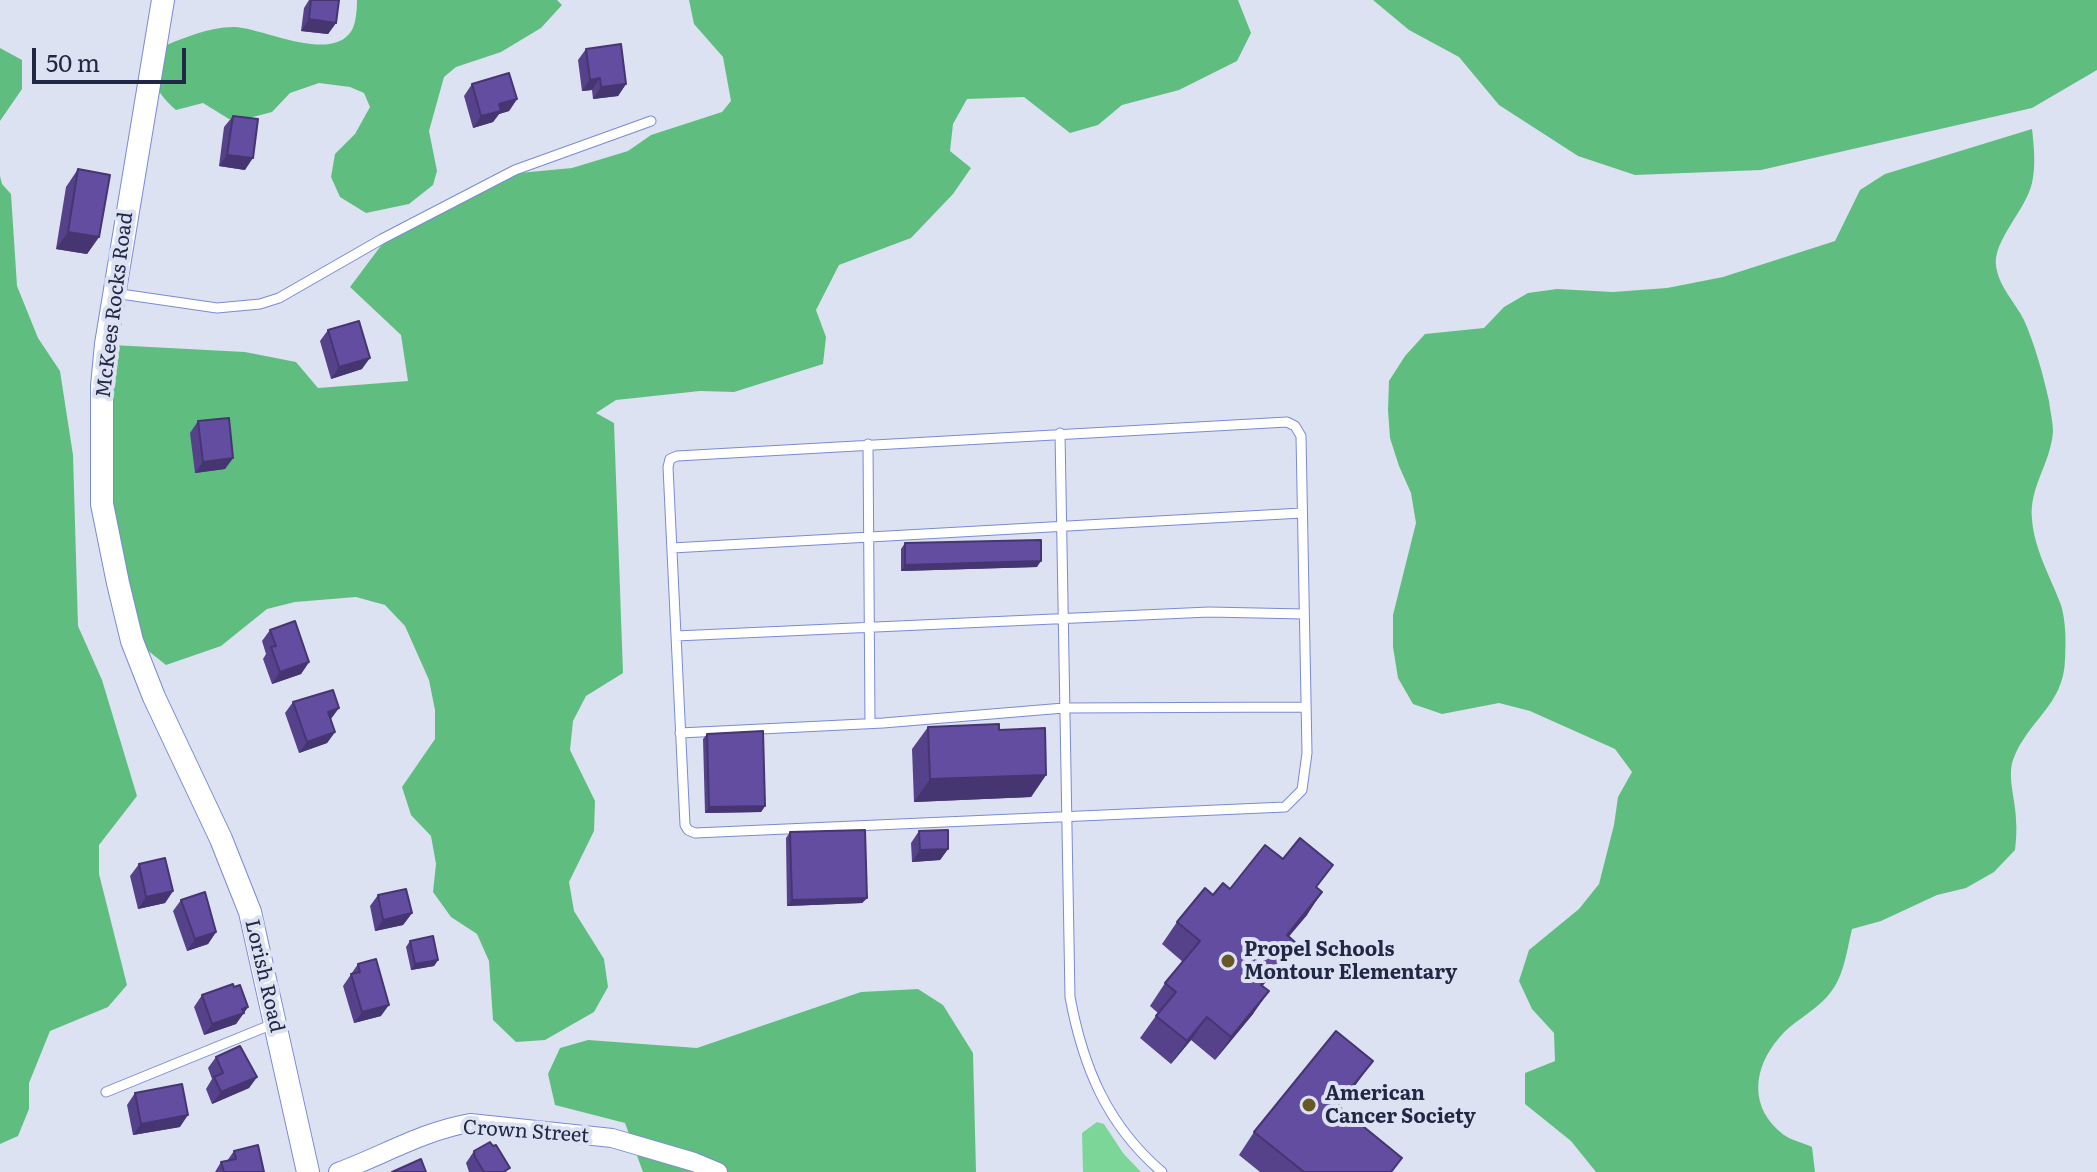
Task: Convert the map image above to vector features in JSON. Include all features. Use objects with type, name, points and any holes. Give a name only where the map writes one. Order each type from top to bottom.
[{"type":"street","name":"McKees Rocks Road","points":[[163,0],[114,293],[102,386],[102,504],[132,641],[154,697],[197,787]]},
{"type":"street","name":"Lorish Road","points":[[197,787],[250,912],[308,1172]]},
{"type":"street","name":"Crown Street","points":[[338,1172],[422,1136],[470,1123],[612,1138],[718,1172]]},
{"type":"lane","points":[[114,293],[217,308],[260,304],[279,298],[382,239],[515,170],[651,121]]},
{"type":"lane","points":[[1287,422],[1295,426],[1301,436],[1307,753],[1302,790],[1285,807],[695,833],[688,830],[685,825],[680,733],[670,459],[677,456],[1060,433],[1287,422]]},
{"type":"lane","points":[[1060,433],[1070,997],[1077,1034],[1115,1123],[1144,1157],[1162,1172]]},
{"type":"lane","points":[[868,444],[870,723]]},
{"type":"lane","points":[[672,548],[1302,513]]},
{"type":"lane","points":[[676,636],[1209,612],[1304,614]]},
{"type":"lane","points":[[680,733],[1064,708],[1306,707]]},
{"type":"lane","points":[[106,1092],[275,1023]]},
{"type":"green space","points":[[357,0],[557,0],[562,5],[541,28],[501,52],[456,67],[444,77],[429,131],[437,171],[433,185],[409,204],[366,213],[340,197],[331,177],[335,154],[355,134],[370,107],[364,93],[350,87],[319,83],[290,93],[272,112],[245,119],[229,119],[203,103],[176,110],[158,89],[154,76],[157,49],[205,31],[234,27],[297,42],[329,44],[342,40],[352,30]]},
{"type":"green space","points":[[689,0],[1238,0],[1251,33],[1237,61],[1179,90],[1122,105],[1098,125],[1070,133],[1024,97],[967,99],[953,124],[950,151],[971,168],[953,194],[911,238],[839,265],[816,310],[826,337],[823,364],[734,392],[700,391],[616,400],[596,413],[614,423],[623,673],[586,696],[573,721],[570,750],[595,801],[594,831],[569,882],[574,911],[604,959],[608,987],[594,1012],[545,1040],[516,1042],[493,1020],[489,961],[477,934],[451,917],[433,892],[436,864],[431,836],[411,815],[402,787],[435,739],[435,710],[429,680],[405,626],[385,605],[356,597],[295,602],[267,609],[221,646],[166,665],[137,642],[106,504],[112,345],[245,352],[296,362],[318,388],[408,381],[401,335],[350,287],[383,243],[519,173],[572,168],[628,151],[651,135],[722,112],[731,101],[723,57],[694,24]]},
{"type":"green space","points":[[1373,0],[2097,0],[2097,70],[2032,108],[1761,170],[1635,175],[1578,156],[1499,105],[1459,57],[1409,30]]},
{"type":"green space","points":[[0,48],[22,60],[22,89],[0,121]]},
{"type":"green space","points":[[2032,129],[2032,183],[2004,235],[1996,256],[1996,266],[2000,281],[2028,330],[2049,401],[2053,427],[2051,443],[2034,496],[2032,519],[2039,552],[2061,605],[2066,646],[2063,676],[2058,689],[2019,746],[2013,760],[2015,850],[1994,872],[1966,888],[1937,895],[1881,921],[1852,929],[1844,966],[1832,991],[1784,1032],[1770,1050],[1758,1088],[1764,1113],[1784,1135],[1812,1147],[1815,1172],[1596,1172],[1571,1141],[1525,1104],[1525,1073],[1555,1061],[1554,1033],[1532,1009],[1519,981],[1529,950],[1579,909],[1599,884],[1618,797],[1632,772],[1615,749],[1530,711],[1499,703],[1442,714],[1413,704],[1398,678],[1393,647],[1393,615],[1416,523],[1411,493],[1390,438],[1389,381],[1405,356],[1425,334],[1484,328],[1504,307],[1528,293],[1557,289],[1613,292],[1667,288],[1723,277],[1835,241],[1860,190],[1885,174]]},
{"type":"green space","points":[[0,176],[2,184],[11,194],[17,286],[38,338],[60,371],[73,455],[78,626],[102,680],[137,796],[99,845],[99,874],[127,985],[108,1007],[50,1031],[29,1083],[29,1109],[18,1136],[0,1144]]},
{"type":"green space","points":[[918,989],[943,1005],[973,1053],[976,1172],[643,1172],[625,1123],[555,1105],[548,1074],[560,1048],[588,1040],[697,1048],[861,992]]},
{"type":"green space","points":[[1097,1122],[1104,1124],[1123,1153],[1141,1172],[1083,1172],[1082,1133]]},
{"type":"building","points":[[311,0],[339,0],[336,23],[309,19]]},
{"type":"building","points":[[621,44],[626,84],[601,87],[600,78],[590,80],[586,49]]},
{"type":"building","points":[[509,73],[517,99],[499,104],[501,111],[481,116],[472,84]]},
{"type":"building","points":[[233,116],[258,119],[253,158],[227,155]]},
{"type":"building","points":[[78,169],[110,175],[99,237],[68,232]]},
{"type":"building","points":[[359,321],[370,358],[339,367],[328,330]]},
{"type":"building","points":[[229,418],[233,458],[203,462],[198,421]]},
{"type":"building","points":[[1041,540],[1041,561],[905,565],[905,543]]},
{"type":"building","points":[[295,621],[309,662],[280,672],[271,647],[276,646],[270,630]]},
{"type":"building","points":[[333,690],[339,708],[328,712],[335,732],[307,742],[293,702]]},
{"type":"building","points":[[999,724],[999,730],[1045,728],[1046,775],[930,779],[928,727]]},
{"type":"building","points":[[763,731],[765,806],[709,807],[707,734]]},
{"type":"building","points":[[865,830],[867,898],[792,900],[790,832]]},
{"type":"building","points":[[948,830],[948,849],[920,850],[919,831]]},
{"type":"building","name":"Propel Schools Montour Elementary","points":[[1300,838],[1333,865],[1316,887],[1322,892],[1287,935],[1296,943],[1261,985],[1269,991],[1231,1037],[1207,1017],[1187,1041],[1156,1016],[1176,992],[1165,983],[1200,941],[1177,922],[1205,888],[1213,895],[1223,883],[1230,889],[1265,845],[1283,859]]},
{"type":"building","points":[[165,858],[173,891],[146,897],[139,864]]},
{"type":"building","points":[[406,889],[412,913],[383,920],[378,895]]},
{"type":"building","points":[[205,892],[216,932],[195,939],[181,900]]},
{"type":"building","points":[[433,936],[438,960],[415,964],[410,941]]},
{"type":"building","points":[[376,959],[389,1005],[362,1012],[351,974],[360,972],[358,964]]},
{"type":"building","points":[[233,984],[234,987],[240,985],[248,1007],[242,1009],[244,1013],[212,1024],[202,995]]},
{"type":"building","name":"American Cancer Society","points":[[1336,1031],[1373,1061],[1337,1105],[1402,1158],[1391,1172],[1304,1172],[1254,1132]]},
{"type":"building","points":[[240,1046],[257,1077],[221,1092],[214,1077],[223,1073],[216,1057]]},
{"type":"building","points":[[182,1084],[188,1115],[141,1124],[135,1093]]},
{"type":"building","points":[[490,1142],[496,1145],[510,1168],[503,1172],[484,1172],[474,1151]]},
{"type":"building","points":[[258,1145],[264,1172],[224,1172],[221,1162],[236,1159],[234,1151]]},
{"type":"building","points":[[421,1159],[426,1172],[392,1172]]},
{"type":"place","name":"Propel Schools Montour Elementary","points":[[1228,961]]},
{"type":"place","name":"American Cancer Society","points":[[1309,1105]]}]
